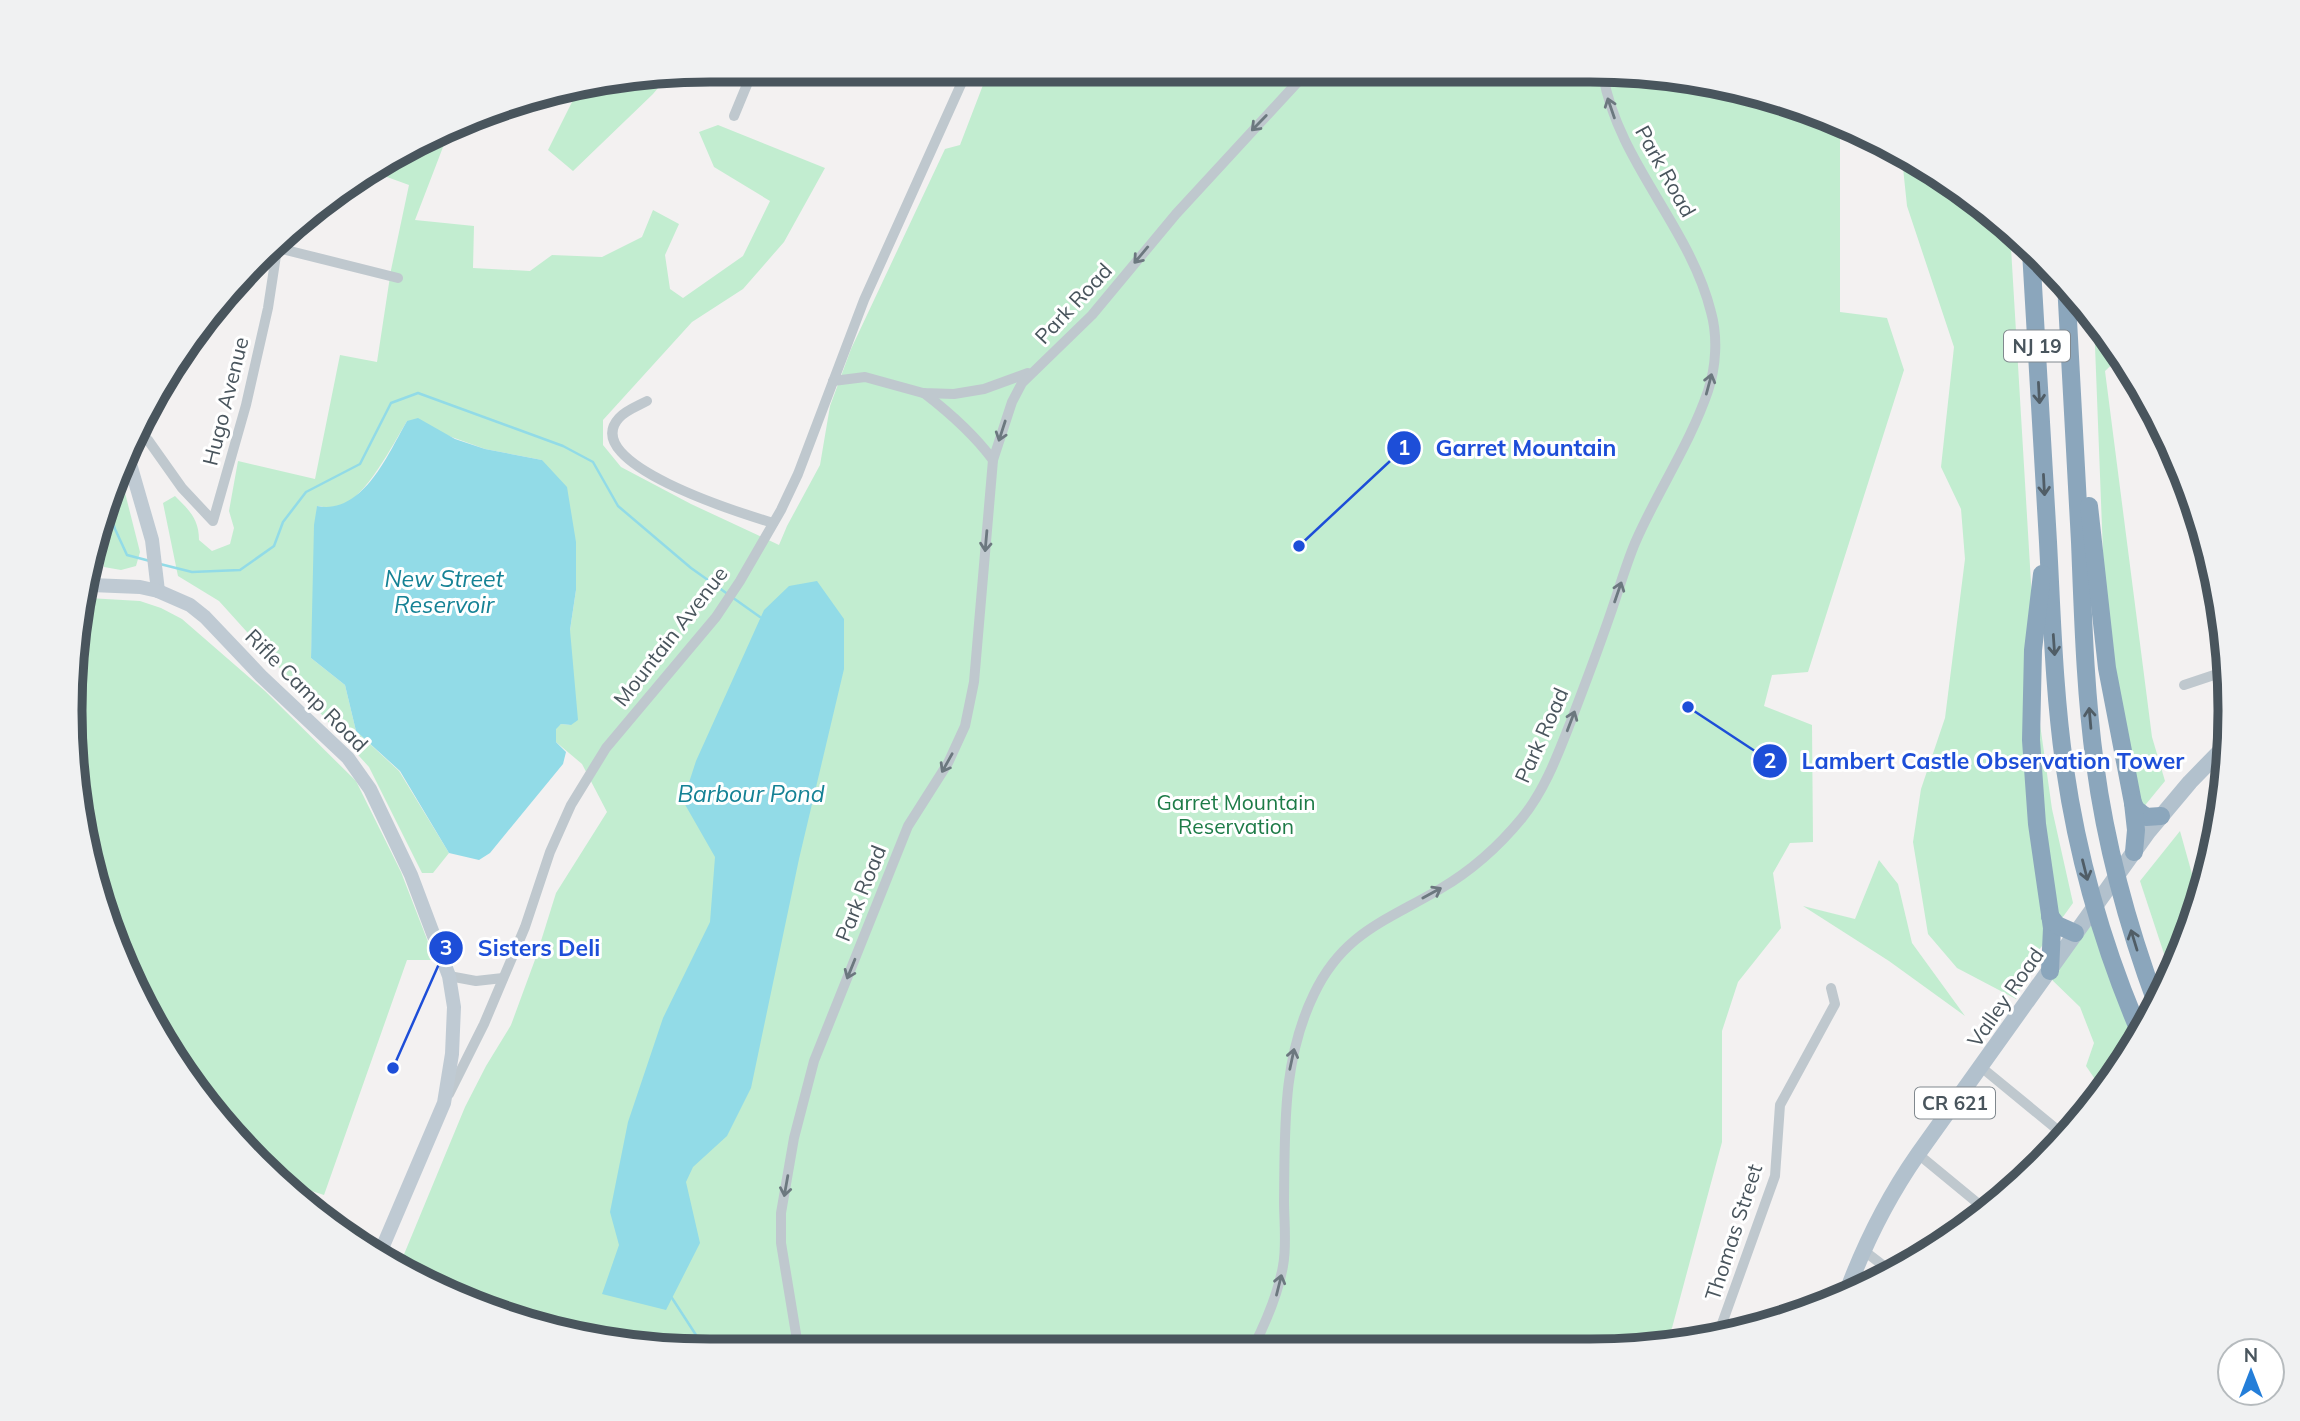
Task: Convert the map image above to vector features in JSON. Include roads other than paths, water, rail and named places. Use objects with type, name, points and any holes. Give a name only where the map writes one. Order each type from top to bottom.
[{"type":"highway","name":"NJ 19","points":[[2032,264],[2060,727],[2084,866],[2099,919],[2136,1021]]},
{"type":"highway","name":"NJ 19","points":[[2067,302],[2088,702],[2095,765],[2105,828],[2120,890],[2152,990]]},
{"type":"highway","points":[[2074,457],[2087,476],[2106,657],[2133,803],[2136,830],[2131,855]]},
{"type":"highway","points":[[2047,528],[2033,649],[2031,740],[2037,824],[2053,949],[2050,971]]},
{"type":"highway","points":[[2133,803],[2140,814],[2146,817],[2161,816]]},
{"type":"highway","points":[[2050,916],[2057,925],[2079,928]]},
{"type":"main road","name":"Valley Road","points":[[1851,1281],[1863,1250],[1917,1154],[2131,855],[2161,816],[2216,757]]},
{"type":"street","points":[[734,116],[748,82]]},
{"type":"street","name":"Mountain Avenue","points":[[444,1103],[484,1024],[525,927],[559,830],[593,765],[716,617],[740,581],[798,474],[864,300],[962,82]]},
{"type":"street","name":"Park Road","points":[[797,1339],[781,1243],[781,1213],[794,1138],[814,1061],[908,825],[948,763],[965,726],[974,681],[993,460],[1012,402],[1022,383],[1092,315],[1176,214],[1298,82]]},
{"type":"street","name":"Park Road","points":[[1257,1339],[1273,1305],[1284,1264],[1287,1086],[1300,1028],[1314,993],[1330,964],[1361,934],[1470,870],[1524,816],[1553,766],[1596,656],[1635,544],[1708,391],[1714,365],[1715,339],[1713,316],[1703,284],[1675,226],[1613,116],[1605,83]]},
{"type":"street","points":[[284,250],[398,278]]},
{"type":"street","name":"Hugo Avenue","points":[[145,437],[182,488],[213,521],[246,405],[268,308],[276,257]]},
{"type":"street","name":"Park Road","points":[[834,381],[865,377],[923,393],[954,394],[984,389],[1035,370]]},
{"type":"street","name":"Park Road","points":[[923,393],[957,418],[993,460]]},
{"type":"street","points":[[647,401],[620,417],[613,430],[614,442],[628,460],[704,500],[773,523]]},
{"type":"street","points":[[131,468],[152,540],[158,590]]},
{"type":"street","name":"Rifle Camp Road","points":[[96,581],[158,590],[190,605],[205,617],[261,676],[333,742],[359,772],[411,875],[449,976],[454,1007],[454,1034],[444,1103],[383,1247]]},
{"type":"street","points":[[2184,685],[2216,674]]},
{"type":"street","points":[[449,976],[475,981],[503,978]]},
{"type":"street","name":"Thomas Street","points":[[1722,1325],[1775,1176],[1780,1105],[1835,1003],[1831,988]]},
{"type":"street","points":[[1981,1067],[2057,1130]]},
{"type":"street","points":[[1917,1154],[1978,1204]]},
{"type":"street","points":[[1863,1250],[1883,1266]]},
{"type":"water","name":"New Street Reservoir","points":[[418,418],[455,439],[485,449],[542,460],[567,487],[576,542],[576,590],[570,630],[578,720],[571,725],[561,724],[556,729],[556,742],[566,752],[563,764],[490,853],[479,860],[449,853],[400,771],[356,731],[345,685],[311,658],[314,525],[317,506],[333,506],[348,501],[361,492],[382,465],[407,421]]},
{"type":"water","name":"Barbour Pond","points":[[817,581],[844,619],[844,669],[799,859],[751,1088],[727,1136],[693,1167],[686,1182],[700,1243],[666,1310],[602,1294],[619,1245],[610,1212],[628,1122],[663,1018],[710,922],[715,857],[683,801],[696,761],[764,610],[789,586]]},
{"type":"waterway","points":[[160,564],[192,572],[240,570],[274,546],[283,522],[306,492],[360,464],[391,403],[418,393],[563,446],[593,462],[618,506],[691,568],[760,617]]},
{"type":"waterway","points":[[112,521],[127,555],[150,561]]},
{"type":"waterway","points":[[672,1298],[696,1335],[694,1338]]},
{"type":"place","name":"Garret Mountain","points":[[1299,546]]},
{"type":"place","name":"Lambert Castle Observation Tower","points":[[1688,707]]},
{"type":"place","name":"Sisters Deli","points":[[393,1068]]},
{"type":"park label","name":"Garret Mountain Reservation","points":[[1236,814]]}]
